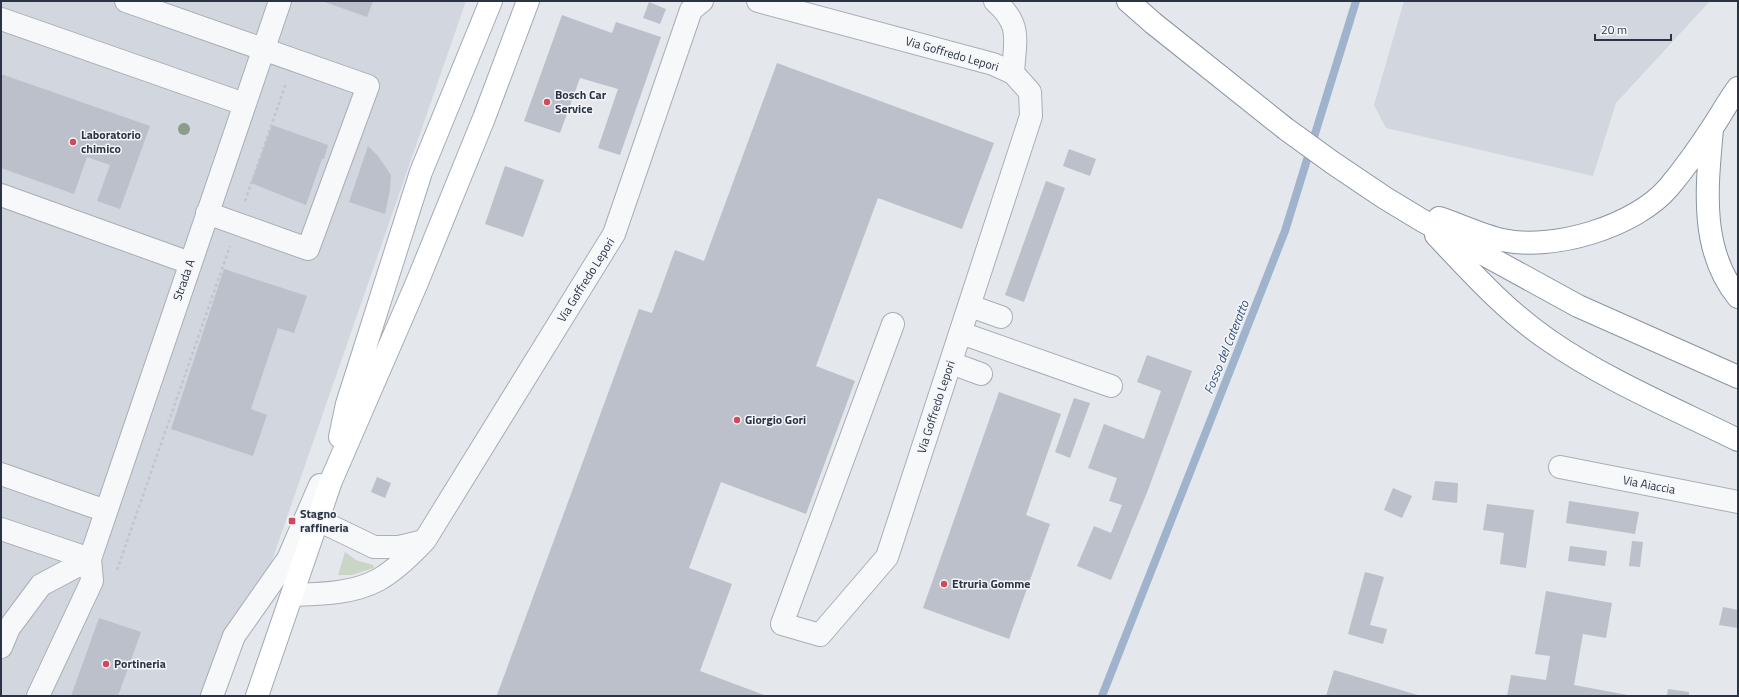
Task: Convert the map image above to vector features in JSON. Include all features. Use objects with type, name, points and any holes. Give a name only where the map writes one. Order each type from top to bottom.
[{"type":"main road","points":[[331,481],[347,404],[421,172],[491,1]]},
{"type":"main road","points":[[257,696],[331,481],[416,284],[484,118],[528,1]]},
{"type":"main road","points":[[1128,1],[1152,23],[1286,129],[1385,198],[1423,221],[1578,306],[1738,377]]},
{"type":"main road","points":[[1385,198],[1502,240],[1539,242],[1568,238],[1605,228],[1621,222],[1637,213],[1668,188],[1712,128],[1727,102],[1738,88]]},
{"type":"main road","points":[[1712,128],[1707,187],[1710,233],[1718,260],[1738,297]]},
{"type":"main road","points":[[1423,221],[1506,307],[1548,339],[1624,383],[1738,440]]},
{"type":"street","points":[[126,1],[264,48],[368,86],[308,249],[207,213]]},
{"type":"street","name":"Strada A","points":[[90,559],[280,1]]},
{"type":"street","name":"Via Goffredo Lepori","points":[[292,595],[352,590],[377,581],[401,564],[425,540],[614,234],[691,10],[700,1]]},
{"type":"street","name":"Via Goffredo Lepori","points":[[758,1],[993,64],[1013,73],[1030,92],[1031,116],[887,557],[820,635],[782,624],[892,324]]},
{"type":"street","points":[[995,1],[1007,12],[1015,28],[1013,73]]},
{"type":"street","points":[[1,19],[244,104]]},
{"type":"street","points":[[1,195],[190,263]]},
{"type":"street","points":[[970,306],[1001,317]]},
{"type":"street","points":[[961,332],[1110,386]]},
{"type":"street","points":[[951,363],[980,374]]},
{"type":"street","points":[[212,696],[234,636],[288,559],[339,442]]},
{"type":"street","name":"Via Aiaccia","points":[[1560,467],[1738,502]]},
{"type":"street","points":[[1,474],[106,511]]},
{"type":"street","points":[[318,520],[374,547],[399,548],[425,540]]},
{"type":"street","points":[[1,529],[90,559]]},
{"type":"street","points":[[1,647],[9,628],[41,585],[90,559]]},
{"type":"street","points":[[38,696],[92,581],[90,559]]},
{"type":"path","points":[[115,575],[294,59]]},
{"type":"shaded area","points":[[1,1],[466,1],[225,696],[1,696]]},
{"type":"shaded area","points":[[1404,1],[1710,1],[1616,103],[1593,176],[1386,128],[1374,105]]},
{"type":"green space","points":[[345,552],[356,560],[373,565],[374,568],[352,575],[338,575]]},
{"type":"building","points":[[322,1],[373,1],[367,17]]},
{"type":"building","points":[[649,2],[666,9],[660,24],[643,18]]},
{"type":"building","points":[[562,15],[612,33],[616,22],[661,37],[620,155],[598,148],[618,89],[580,78],[560,133],[524,121]]},
{"type":"building","points":[[777,63],[994,143],[962,229],[878,198],[816,366],[855,381],[806,514],[721,482],[689,568],[732,584],[700,671],[767,696],[497,695],[639,309],[652,313],[675,250],[704,261]]},
{"type":"building","name":"Laboratorio chimico","points":[[1,74],[150,126],[120,209],[97,201],[110,165],[87,157],[74,194],[1,168]]},
{"type":"building","points":[[272,125],[328,145],[306,205],[251,183]]},
{"type":"building","points":[[368,146],[378,156],[391,175],[390,190],[385,214],[349,202]]},
{"type":"building","points":[[1069,149],[1096,159],[1090,176],[1063,166]]},
{"type":"building","points":[[505,166],[544,180],[523,237],[485,224]]},
{"type":"building","points":[[1046,181],[1065,188],[1024,302],[1005,295]]},
{"type":"building","points":[[224,269],[307,296],[294,333],[278,328],[251,409],[267,415],[253,456],[171,429]]},
{"type":"building","points":[[1147,355],[1192,371],[1148,490],[1111,580],[1077,566],[1094,526],[1111,533],[1122,505],[1109,501],[1117,478],[1088,468],[1104,424],[1144,439],[1161,391],[1137,382]]},
{"type":"building","points":[[999,392],[1061,414],[1026,515],[1050,524],[1009,639],[923,608]]},
{"type":"building","points":[[1074,398],[1090,403],[1070,458],[1055,452]]},
{"type":"building","points":[[377,477],[391,483],[385,498],[371,492]]},
{"type":"building","points":[[1435,481],[1458,483],[1457,503],[1432,500]]},
{"type":"building","points":[[1393,488],[1412,496],[1402,518],[1384,510]]},
{"type":"building","points":[[1569,501],[1639,512],[1635,534],[1566,523]]},
{"type":"building","points":[[1487,504],[1534,510],[1526,568],[1500,564],[1504,533],[1483,530]]},
{"type":"building","points":[[1632,541],[1643,542],[1640,567],[1629,566]]},
{"type":"building","points":[[1570,546],[1607,551],[1605,566],[1568,561]]},
{"type":"building","points":[[1365,572],[1384,577],[1370,625],[1387,629],[1383,644],[1348,634]]},
{"type":"building","points":[[1546,591],[1612,603],[1606,638],[1583,634],[1574,685],[1633,696],[1507,696],[1511,675],[1546,680],[1550,656],[1535,654]]},
{"type":"building","points":[[1723,607],[1738,610],[1738,628],[1719,625]]},
{"type":"building","name":"Portineria","points":[[99,618],[141,632],[118,696],[71,696]]},
{"type":"building","points":[[1334,670],[1421,696],[1326,696]]},
{"type":"building","points":[[1668,689],[1689,692],[1689,696],[1667,696]]},
{"type":"waterway","name":"Fosso del Cateratto","points":[[1102,696],[1285,231],[1356,1]]},
{"type":"place","name":"Bosch Car Service","points":[[547,102]]},
{"type":"place","name":"Laboratorio chimico","points":[[73,142]]},
{"type":"place","name":"Giorgio Gori","points":[[737,420]]},
{"type":"place","name":"Stagno raffineria","points":[[292,521]]},
{"type":"place","name":"Etruria Gomme","points":[[944,584]]},
{"type":"place","name":"Portineria","points":[[106,664]]}]
